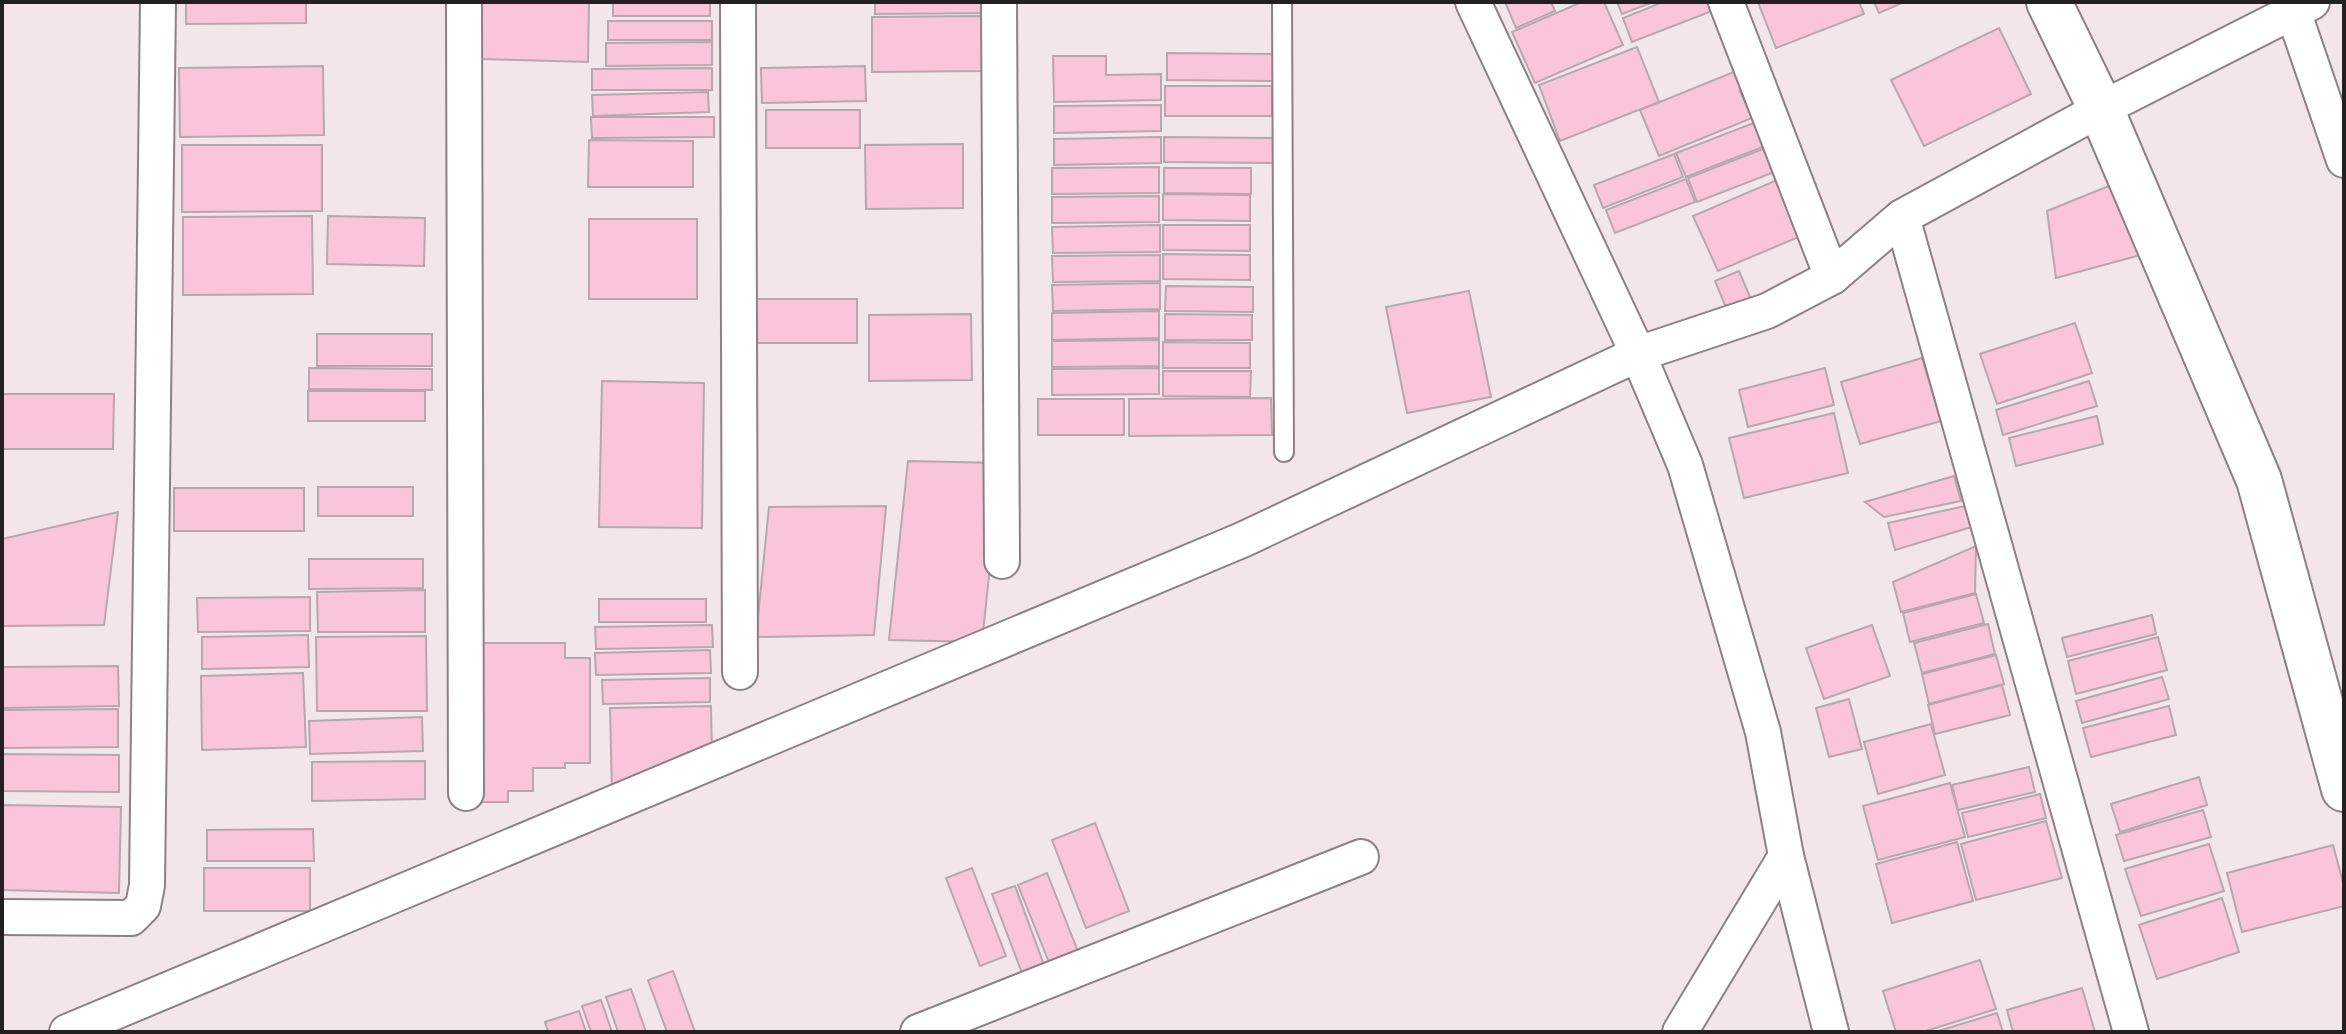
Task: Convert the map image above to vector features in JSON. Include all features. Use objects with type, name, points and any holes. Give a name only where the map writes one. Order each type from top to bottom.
[{"type":"street","points":[[2,917],[131,918],[143,906],[147,885],[158,2]]},
{"type":"street","points":[[464,2],[466,793]]},
{"type":"street","points":[[738,2],[740,672]]},
{"type":"street","points":[[999,2],[1002,561]]},
{"type":"street","points":[[1473,2],[1638,354],[1685,465],[1763,732],[1786,856],[1831,1032]]},
{"type":"street","points":[[1726,2],[1832,277]]},
{"type":"street","points":[[2049,2],[2101,109],[2259,480],[2344,789]]},
{"type":"street","points":[[67,1032],[1242,540],[1638,354],[1767,311],[1832,277],[1902,217],[2101,109],[2303,7],[2344,160]]},
{"type":"street","points":[[1902,217],[2131,1032]]},
{"type":"street","points":[[1680,1032],[1786,856]]},
{"type":"street","points":[[918,1032],[1361,857]]},
{"type":"lane","points":[[1282,2],[1284,452]]},
{"type":"building","points":[[186,2],[306,2],[306,23],[186,24]]},
{"type":"building","points":[[482,2],[589,2],[588,62],[480,59]]},
{"type":"building","points":[[613,2],[710,2],[710,16],[613,16]]},
{"type":"building","points":[[875,2],[988,2],[988,13],[875,14]]},
{"type":"building","points":[[1505,2],[1551,2],[1555,11],[1516,28]]},
{"type":"building","points":[[1582,2],[1604,2],[1623,45],[1535,83],[1512,32]]},
{"type":"building","points":[[1617,2],[1653,2],[1622,14]]},
{"type":"building","points":[[1663,2],[1708,2],[1712,11],[1632,42],[1623,18]]},
{"type":"building","points":[[1758,2],[1859,2],[1864,14],[1776,48]]},
{"type":"building","points":[[1874,2],[1904,2],[1879,13]]},
{"type":"building","points":[[982,16],[983,71],[872,72],[872,17]]},
{"type":"building","points":[[608,21],[712,21],[712,40],[608,40]]},
{"type":"building","points":[[1999,28],[2031,94],[1924,146],[1891,80]]},
{"type":"building","points":[[712,42],[712,65],[606,66],[606,43]]},
{"type":"building","points":[[1637,47],[1659,102],[1560,141],[1539,85]]},
{"type":"building","points":[[1167,53],[1276,54],[1276,81],[1167,80]]},
{"type":"building","points":[[1053,56],[1106,56],[1106,75],[1161,74],[1161,100],[1054,102]]},
{"type":"building","points":[[323,66],[324,135],[180,137],[179,68]]},
{"type":"building","points":[[865,66],[866,101],[762,103],[761,68]]},
{"type":"building","points":[[712,68],[712,90],[592,90],[592,69]]},
{"type":"building","points":[[1741,69],[1748,87],[1740,91],[1752,118],[1659,156],[1640,110]]},
{"type":"building","points":[[1165,86],[1272,86],[1272,116],[1165,116]]},
{"type":"building","points":[[708,92],[709,112],[593,116],[592,95]]},
{"type":"building","points":[[1161,105],[1161,131],[1054,133],[1054,106]]},
{"type":"building","points":[[766,110],[860,110],[860,148],[766,148]]},
{"type":"building","points":[[591,117],[714,117],[714,137],[592,138]]},
{"type":"building","points":[[1756,122],[1765,146],[1686,177],[1676,153]]},
{"type":"building","points":[[1161,137],[1161,163],[1054,165],[1054,139]]},
{"type":"building","points":[[1164,137],[1274,138],[1274,163],[1164,162]]},
{"type":"building","points":[[589,140],[693,141],[693,187],[588,187]]},
{"type":"building","points":[[963,144],[963,208],[866,209],[865,145]]},
{"type":"building","points":[[182,145],[322,145],[322,211],[182,212]]},
{"type":"building","points":[[1768,147],[1777,171],[1697,202],[1688,178]]},
{"type":"building","points":[[1674,154],[1683,177],[1603,208],[1594,185]]},
{"type":"building","points":[[1159,167],[1159,193],[1052,194],[1052,168]]},
{"type":"building","points":[[1164,168],[1251,168],[1251,194],[1164,193]]},
{"type":"building","points":[[1784,177],[1808,233],[1718,271],[1693,216]]},
{"type":"building","points":[[1686,179],[1695,202],[1615,233],[1606,210]]},
{"type":"building","points":[[2126,179],[2148,253],[2056,278],[2047,211]]},
{"type":"building","points":[[1163,194],[1250,195],[1250,221],[1163,220]]},
{"type":"building","points":[[1159,196],[1159,222],[1052,223],[1052,197]]},
{"type":"building","points":[[312,216],[313,294],[183,295],[183,217]]},
{"type":"building","points":[[328,216],[425,218],[424,266],[327,264]]},
{"type":"building","points":[[589,219],[697,219],[697,299],[589,299]]},
{"type":"building","points":[[1160,225],[1160,252],[1053,253],[1052,227]]},
{"type":"building","points":[[1163,225],[1250,225],[1250,251],[1163,250]]},
{"type":"building","points":[[1163,254],[1250,255],[1250,280],[1163,279]]},
{"type":"building","points":[[1160,255],[1160,281],[1053,282],[1052,256]]},
{"type":"building","points":[[1739,271],[1751,299],[1727,310],[1715,281]]},
{"type":"building","points":[[1160,283],[1160,309],[1053,311],[1052,285]]},
{"type":"building","points":[[1166,286],[1253,287],[1253,312],[1165,311]]},
{"type":"building","points":[[1469,291],[1491,397],[1407,413],[1386,307]]},
{"type":"building","points":[[754,299],[857,299],[857,343],[754,343]]},
{"type":"building","points":[[1159,311],[1159,338],[1052,340],[1052,313]]},
{"type":"building","points":[[971,314],[972,380],[869,381],[869,315]]},
{"type":"building","points":[[1165,314],[1252,315],[1252,340],[1165,340]]},
{"type":"building","points":[[2075,323],[2092,373],[1997,404],[1980,354]]},
{"type":"building","points":[[317,334],[432,334],[432,366],[317,366]]},
{"type":"building","points":[[1159,340],[1159,366],[1052,367],[1052,341]]},
{"type":"building","points":[[1163,342],[1250,343],[1250,368],[1163,368]]},
{"type":"building","points":[[1922,358],[1941,421],[1860,444],[1841,382]]},
{"type":"building","points":[[309,368],[432,369],[432,390],[309,389]]},
{"type":"building","points":[[1159,368],[1159,394],[1052,395],[1052,369]]},
{"type":"building","points":[[1825,368],[1834,405],[1748,427],[1739,390]]},
{"type":"building","points":[[1163,371],[1251,371],[1250,397],[1163,396]]},
{"type":"building","points":[[602,381],[704,383],[702,528],[599,527]]},
{"type":"building","points":[[2089,381],[2097,406],[2003,435],[1996,410]]},
{"type":"building","points":[[308,391],[425,391],[425,421],[308,421]]},
{"type":"building","points":[[2,394],[114,394],[113,449],[2,449]]},
{"type":"building","points":[[1271,398],[1272,435],[1129,436],[1129,399]]},
{"type":"building","points":[[1038,399],[1124,399],[1124,435],[1038,435]]},
{"type":"building","points":[[1834,413],[1848,473],[1744,498],[1729,438]]},
{"type":"building","points":[[2097,416],[2103,444],[2016,466],[2009,438]]},
{"type":"building","points":[[908,461],[1001,463],[982,642],[889,640]]},
{"type":"building","points":[[1954,476],[1961,501],[1884,517],[1865,502]]},
{"type":"building","points":[[318,487],[413,487],[413,516],[318,516]]},
{"type":"building","points":[[174,488],[304,488],[304,531],[174,531]]},
{"type":"building","points":[[886,506],[874,635],[756,637],[769,507]]},
{"type":"building","points":[[1965,506],[1985,523],[1895,550],[1888,523]]},
{"type":"building","points":[[118,512],[104,625],[2,626],[2,539]]},
{"type":"building","points":[[1976,546],[1975,593],[1901,612],[1893,582]]},
{"type":"building","points":[[309,559],[423,559],[423,588],[309,589]]},
{"type":"building","points":[[425,590],[425,632],[318,632],[317,592]]},
{"type":"building","points":[[1976,594],[1984,623],[1910,642],[1903,613]]},
{"type":"building","points":[[310,597],[310,631],[198,632],[197,598]]},
{"type":"building","points":[[599,599],[706,599],[706,622],[599,622]]},
{"type":"building","points":[[2152,615],[2156,634],[2067,657],[2062,638]]},
{"type":"building","points":[[1988,624],[1995,654],[1922,673],[1914,643]]},
{"type":"building","points":[[712,625],[713,647],[596,649],[595,627]]},
{"type":"building","points":[[1872,625],[1890,676],[1824,699],[1806,648]]},
{"type":"building","points":[[308,635],[309,667],[202,669],[202,637]]},
{"type":"building","points":[[426,636],[427,711],[317,711],[316,637]]},
{"type":"building","points":[[2158,637],[2167,670],[2076,694],[2068,661]]},
{"type":"building","points":[[482,643],[565,643],[565,658],[590,658],[590,763],[565,763],[565,768],[533,768],[533,791],[508,791],[508,802],[482,802]]},
{"type":"building","points":[[710,650],[711,673],[596,675],[595,653]]},
{"type":"building","points":[[1996,655],[2004,684],[1929,704],[1922,674]]},
{"type":"building","points":[[118,666],[119,706],[2,708],[2,667]]},
{"type":"building","points":[[303,673],[306,747],[202,750],[201,676]]},
{"type":"building","points":[[2162,677],[2169,699],[2082,723],[2076,701]]},
{"type":"building","points":[[710,678],[710,702],[603,704],[602,680]]},
{"type":"building","points":[[2002,685],[2010,715],[1935,734],[1928,705]]},
{"type":"building","points":[[1849,699],[1862,749],[1829,757],[1816,708]]},
{"type":"building","points":[[711,706],[712,756],[612,793],[610,708]]},
{"type":"building","points":[[2169,706],[2176,735],[2091,757],[2083,728]]},
{"type":"building","points":[[118,709],[118,747],[2,748],[2,710]]},
{"type":"building","points":[[422,717],[423,751],[310,754],[309,721]]},
{"type":"building","points":[[1931,724],[1945,775],[1878,794],[1864,742]]},
{"type":"building","points":[[2,754],[119,755],[119,792],[2,791]]},
{"type":"building","points":[[425,761],[425,799],[312,801],[312,762]]},
{"type":"building","points":[[2029,767],[2035,792],[1958,810],[1952,785]]},
{"type":"building","points":[[2199,777],[2207,805],[2120,832],[2111,804]]},
{"type":"building","points":[[1950,783],[1965,837],[1878,860],[1863,806]]},
{"type":"building","points":[[2040,794],[2046,818],[1968,837],[1962,813]]},
{"type":"building","points":[[2,805],[121,807],[119,893],[2,890]]},
{"type":"building","points":[[2203,810],[2211,837],[2124,861],[2116,835]]},
{"type":"building","points":[[2046,821],[2062,878],[1976,900],[1961,844]]},
{"type":"building","points":[[1095,823],[1129,911],[1086,928],[1052,840]]},
{"type":"building","points":[[313,829],[314,861],[207,861],[207,830]]},
{"type":"building","points":[[1957,842],[1973,901],[1892,923],[1876,864]]},
{"type":"building","points":[[2209,844],[2224,891],[2141,916],[2125,869]]},
{"type":"building","points":[[2333,845],[2344,886],[2344,906],[2242,932],[2227,873]]},
{"type":"building","points":[[204,868],[310,868],[310,911],[204,911]]},
{"type":"building","points":[[972,868],[1006,956],[980,966],[946,878]]},
{"type":"building","points":[[1047,873],[1079,954],[1050,965],[1018,885]]},
{"type":"building","points":[[1015,886],[1044,965],[1022,973],[992,894]]},
{"type":"building","points":[[2222,898],[2239,952],[2157,979],[2139,925]]},
{"type":"building","points":[[1980,960],[1996,1009],[1923,1032],[1896,1032],[1883,991]]},
{"type":"building","points":[[673,971],[695,1032],[667,1032],[648,980]]},
{"type":"building","points":[[2082,988],[2095,1032],[2013,1032],[2007,1010]]},
{"type":"building","points":[[631,989],[646,1032],[618,1032],[606,997]]},
{"type":"building","points":[[601,1000],[612,1032],[591,1032],[582,1006]]},
{"type":"building","points":[[579,1011],[586,1032],[548,1032],[545,1022]]},
{"type":"building","points":[[1997,1013],[2003,1032],[1935,1032]]}]
